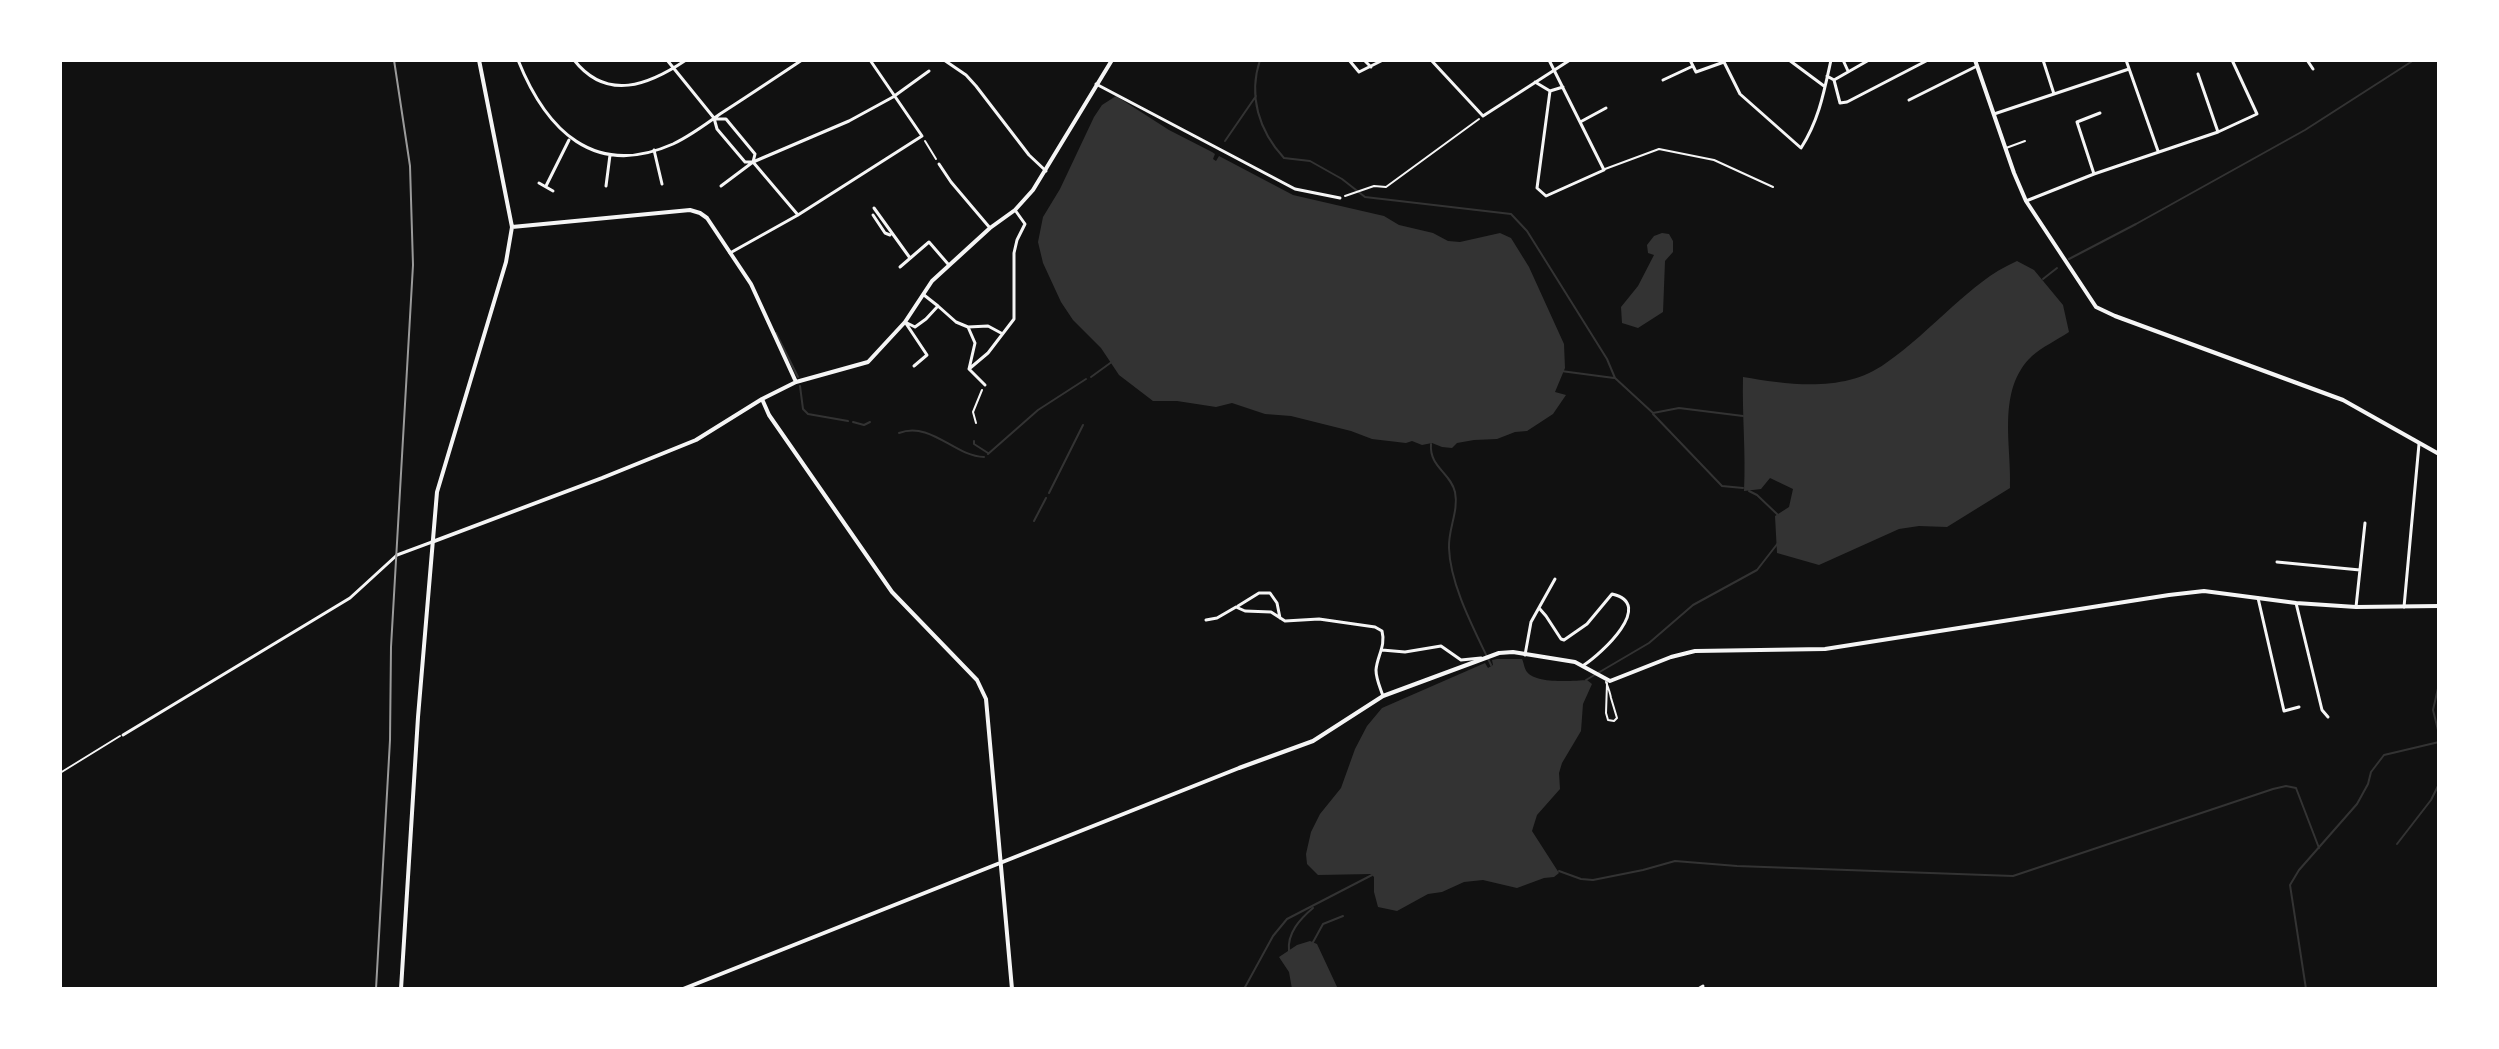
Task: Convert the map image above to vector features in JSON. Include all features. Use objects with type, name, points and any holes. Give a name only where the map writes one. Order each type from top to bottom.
[{"type":"street","points":[[401,989],[418,717],[437,492],[506,262],[512,227],[479,60]]},
{"type":"street","points":[[518,60],[538,103],[570,138],[610,155],[629,155],[673,144],[802,60]]},
{"type":"street","points":[[574,60],[592,78],[621,86],[649,82],[686,60]]},
{"type":"street","points":[[667,60],[714,118],[717,129],[745,162],[753,162],[798,215]]},
{"type":"street","points":[[730,253],[798,215],[922,136],[870,60]]},
{"type":"street","points":[[944,60],[966,75],[1029,155],[1046,171]]},
{"type":"street","points":[[123,735],[350,598],[397,555],[696,440],[796,382],[868,362],[905,322],[932,281],[948,264],[1015,210],[1033,190],[1112,60]]},
{"type":"street","points":[[1349,60],[1359,72],[1383,60]]},
{"type":"street","points":[[1364,60],[1371,67]]},
{"type":"street","points":[[1431,60],[1483,116],[1570,60]]},
{"type":"street","points":[[1549,60],[1604,170],[1546,196],[1537,188],[1550,91]]},
{"type":"street","points":[[1690,60],[1696,72],[1724,62],[1740,94],[1801,148],[1814,128],[1831,60]]},
{"type":"street","points":[[1789,60],[1825,87]]},
{"type":"street","points":[[1843,60],[1848,71]]},
{"type":"street","points":[[1834,80],[1869,60]]},
{"type":"street","points":[[1827,76],[1834,80],[1840,103],[1847,102],[1928,60]]},
{"type":"street","points":[[2043,60],[2054,95]]},
{"type":"street","points":[[2126,60],[2158,151]]},
{"type":"street","points":[[2026,201],[2158,151],[2218,132],[2257,114],[2232,60]]},
{"type":"street","points":[[2307,60],[2313,69]]},
{"type":"street","points":[[1909,100],[1976,63],[2026,201],[2096,307],[2343,400],[2439,454]]},
{"type":"street","points":[[1663,80],[1693,66]]},
{"type":"street","points":[[1994,114],[2129,69]]},
{"type":"street","points":[[721,186],[753,162],[849,121],[893,97],[929,71]]},
{"type":"street","points":[[2198,74],[2218,132]]},
{"type":"street","points":[[1535,82],[1550,91],[1563,87]]},
{"type":"street","points":[[1096,84],[1277,181],[1313,194],[1340,198]]},
{"type":"street","points":[[1582,121],[1606,108]]},
{"type":"street","points":[[2094,174],[2077,122],[2100,113]]},
{"type":"street","points":[[714,118],[726,119],[755,154],[753,162]]},
{"type":"street","points":[[546,186],[570,138]]},
{"type":"street","points":[[654,150],[662,184]]},
{"type":"street","points":[[606,186],[610,155]]},
{"type":"street","points":[[939,164],[990,228]]},
{"type":"street","points":[[539,183],[553,191]]},
{"type":"street","points":[[874,208],[910,258]]},
{"type":"street","points":[[512,227],[690,210],[700,213],[707,218],[751,284],[796,382]]},
{"type":"street","points":[[969,369],[988,353],[1014,319],[1014,253],[1025,224],[1015,210]]},
{"type":"street","points":[[873,215],[885,233],[894,237]]},
{"type":"street","points":[[900,267],[929,242],[948,264]]},
{"type":"street","points":[[923,294],[956,322],[968,327],[988,326],[1001,333]]},
{"type":"street","points":[[905,322],[915,327],[938,306]]},
{"type":"street","points":[[905,322],[927,355],[914,366]]},
{"type":"street","points":[[968,327],[975,343],[969,369]]},
{"type":"street","points":[[969,369],[985,385]]},
{"type":"street","points":[[762,399],[769,415],[892,592],[977,680],[982,689],[986,699],[1012,989]]},
{"type":"street","points":[[2404,607],[2419,443]]},
{"type":"street","points":[[2356,607],[2365,523]]},
{"type":"street","points":[[2277,562],[2360,570]]},
{"type":"street","points":[[1525,655],[1531,622],[1555,579]]},
{"type":"street","points":[[683,989],[1313,741],[1383,696],[1506,652],[1584,665],[1606,682],[1695,651],[1825,649],[2204,591],[2356,607],[2439,606]]},
{"type":"street","points":[[1206,620],[1217,618],[1259,593],[1270,593],[1277,603],[1280,618]]},
{"type":"street","points":[[1539,608],[1564,640],[1587,624],[1612,594],[1626,600],[1624,627],[1584,665]]},
{"type":"street","points":[[2258,598],[2284,711],[2299,707]]},
{"type":"street","points":[[2296,603],[2322,710],[2328,717]]},
{"type":"street","points":[[1236,607],[1245,611],[1271,612],[1285,621],[1319,619],[1375,627],[1382,631],[1384,640],[1376,668],[1383,696]]},
{"type":"street","points":[[1382,650],[1405,652],[1441,646],[1461,660],[1485,658]]},
{"type":"street","points":[[1698,989],[1703,986]]},
{"type":"lane","points":[[2005,148],[2025,141]]},
{"type":"lane","points":[[1604,170],[1659,149],[1714,160],[1773,187]]},
{"type":"lane","points":[[1606,682],[1617,718],[1614,721],[1608,720],[1606,713],[1606,682]]},
{"type":"path","points":[[1340,198],[1374,186],[1386,187],[1483,116]]},
{"type":"path","points":[[922,136],[939,164]]},
{"type":"path","points":[[976,423],[973,412],[985,385]]},
{"type":"path","points":[[60,773],[123,735]]},
{"type":"shaded area","points":[[1116,96],[1169,130],[1212,152],[1216,161],[1219,156],[1293,195],[1384,216],[1399,225],[1433,233],[1448,241],[1460,242],[1500,233],[1511,238],[1529,267],[1564,344],[1565,368],[1555,392],[1566,395],[1553,414],[1527,431],[1497,439],[1457,443],[1452,448],[1432,443],[1422,445],[1412,441],[1372,439],[1351,431],[1291,416],[1265,414],[1232,403],[1216,407],[1153,401],[1119,375],[1101,348],[1073,320],[1043,263],[1038,242],[1043,217],[1060,189],[1094,117],[1102,105]]},
{"type":"shaded area","points":[[1669,234],[1673,241],[1673,252],[1665,261],[1663,312],[1638,328],[1622,323],[1621,307],[1638,286],[1654,255],[1648,253],[1647,245],[1654,236]]},
{"type":"shaded area","points":[[2017,261],[2034,270],[2063,305],[2069,332],[2032,356],[2014,385],[2008,419],[2010,488],[1947,527],[1899,529],[1819,565],[1777,553],[1775,516],[1789,507],[1793,489],[1770,478],[1761,489],[1744,491],[1743,377],[1817,384],[1835,383],[1870,373],[1903,350],[1983,281]]},
{"type":"shaded area","points":[[1522,659],[1527,672],[1538,678],[1587,680],[1592,684],[1583,704],[1581,731],[1562,763],[1560,789],[1537,815],[1532,831],[1559,873],[1517,888],[1483,880],[1464,882],[1442,892],[1428,894],[1397,911],[1378,907],[1371,874],[1318,875],[1307,864],[1311,832],[1320,814],[1341,788],[1367,726],[1382,708],[1485,663],[1488,668],[1493,665],[1492,660]]},
{"type":"shaded area","points":[[1310,941],[1317,944],[1338,989],[1292,989],[1289,972],[1279,957],[1297,945]]},
{"type":"waterway","points":[[1260,60],[1255,87],[1258,112],[1268,136],[1284,158],[1310,161],[1342,179],[1365,197],[1511,214],[1527,231],[1607,359],[1615,378],[1653,413],[1679,408],[1743,416]]},
{"type":"waterway","points":[[2069,259],[2305,130],[2414,60]]},
{"type":"waterway","points":[[1225,141],[1256,96]]},
{"type":"waterway","points":[[2043,279],[2057,268]]},
{"type":"waterway","points":[[776,333],[798,377]]},
{"type":"waterway","points":[[1091,377],[1113,361]]},
{"type":"waterway","points":[[1561,371],[1614,378]]},
{"type":"waterway","points":[[988,454],[1038,410],[1086,379]]},
{"type":"waterway","points":[[800,386],[803,409],[808,414],[848,421]]},
{"type":"waterway","points":[[1653,414],[1722,486],[1743,488]]},
{"type":"waterway","points":[[853,422],[864,425],[870,422]]},
{"type":"waterway","points":[[1049,493],[1083,425]]},
{"type":"waterway","points":[[899,433],[922,432],[984,457]]},
{"type":"waterway","points":[[974,441],[988,453]]},
{"type":"waterway","points":[[1431,444],[1433,459],[1455,492],[1456,506],[1449,548],[1454,577],[1464,608],[1491,665]]},
{"type":"waterway","points":[[1749,491],[1778,515]]},
{"type":"waterway","points":[[1034,521],[1046,498]]},
{"type":"waterway","points":[[1586,680],[1649,643],[1693,605],[1757,570],[1778,543]]},
{"type":"waterway","points":[[2439,684],[2433,710],[2439,734]]},
{"type":"waterway","points":[[2306,989],[2290,885],[2299,870],[2357,804],[2371,772],[2384,755],[2439,742]]},
{"type":"waterway","points":[[2397,844],[2431,800],[2439,784]]},
{"type":"waterway","points":[[1559,871],[1593,880],[1675,861],[2013,876],[2286,786],[2296,788],[2319,848]]},
{"type":"waterway","points":[[1244,989],[1273,936],[1287,919],[1372,875]]},
{"type":"waterway","points":[[1289,951],[1292,932],[1313,908]]},
{"type":"waterway","points":[[1312,944],[1323,924],[1343,916]]},
{"type":"railway","points":[[376,989],[390,740],[391,647],[413,265],[410,166],[394,60]]}]
